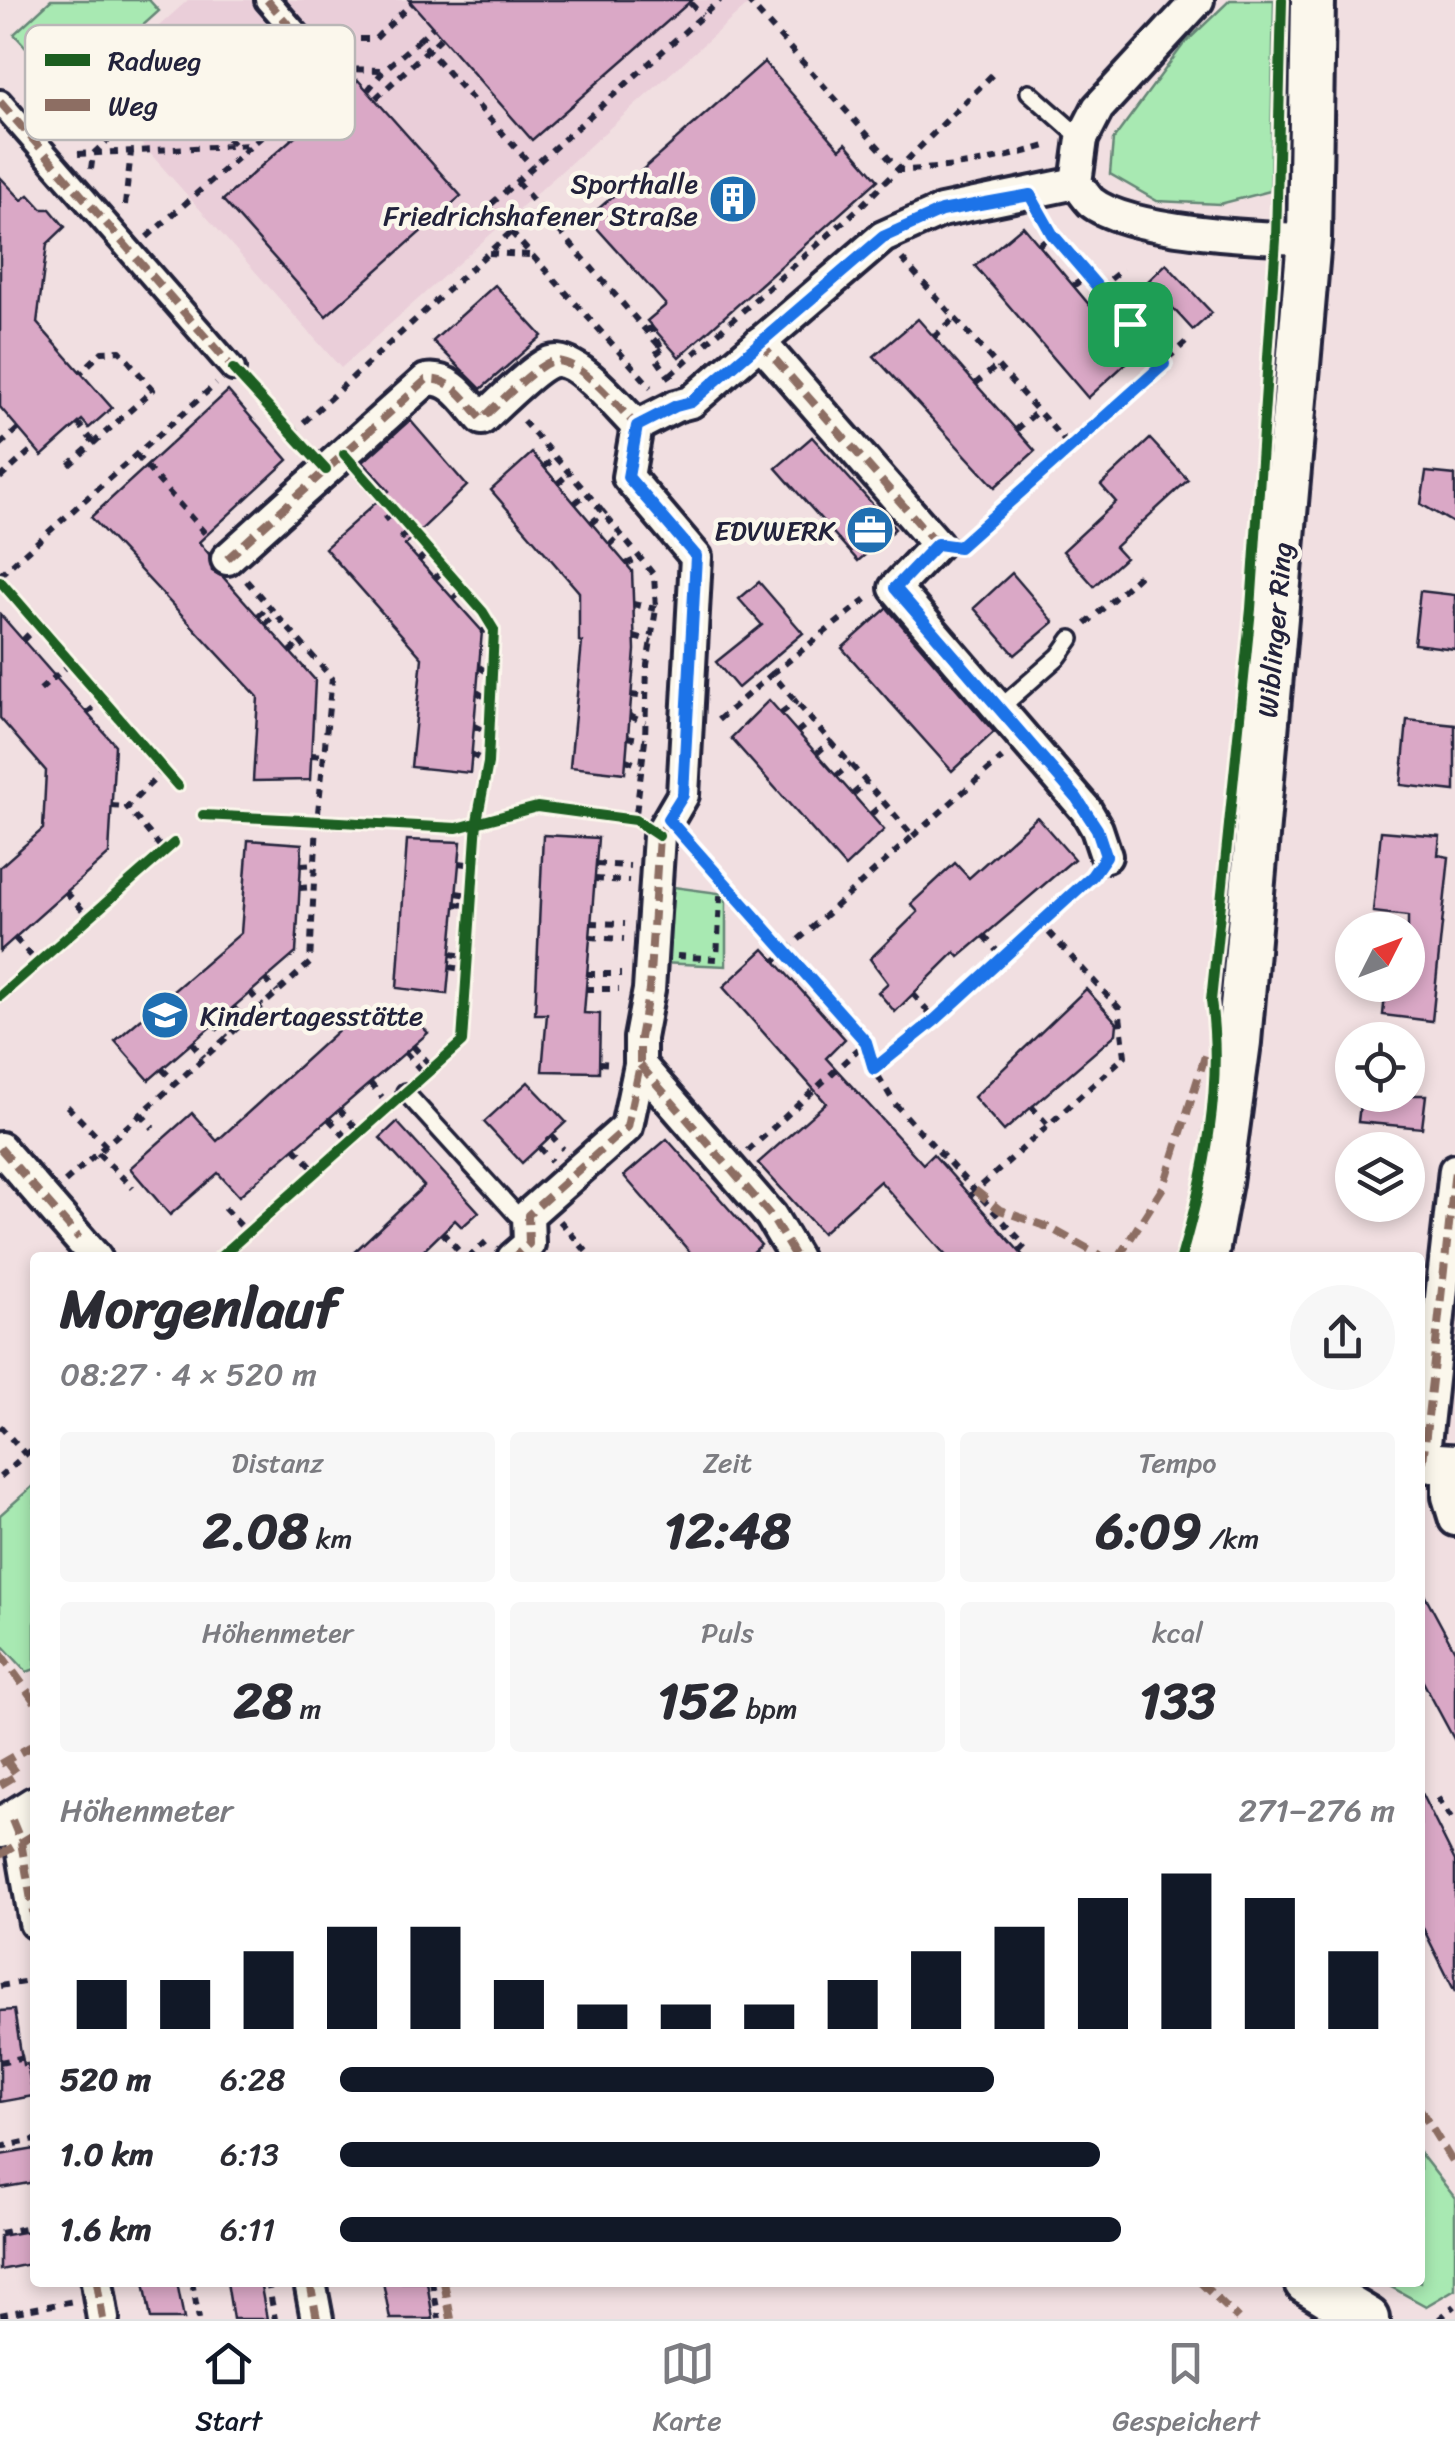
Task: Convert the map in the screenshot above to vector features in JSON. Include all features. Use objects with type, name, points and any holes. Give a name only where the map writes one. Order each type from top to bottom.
[{"type":"main road","name":"Wiblinger Ring","points":[[1207,1252],[1239,1042],[1309,239],[1313,0]]},
{"type":"main road","points":[[1314,2287],[1368,2319]]},
{"type":"street","points":[[268,0],[289,25]]},
{"type":"street","points":[[1198,0],[1098,108],[1079,136],[1076,183],[1091,202],[1156,225],[1276,239],[1309,239]]},
{"type":"street","points":[[0,102],[25,130]]},
{"type":"street","points":[[34,140],[233,369]]},
{"type":"street","points":[[637,426],[691,402],[883,237],[941,211],[1076,183]]},
{"type":"street","points":[[760,342],[937,544],[895,588],[1086,810],[1106,856]]},
{"type":"street","points":[[227,559],[426,380],[448,382],[482,419],[546,363],[564,360],[580,368],[637,426]]},
{"type":"street","points":[[520,1252],[528,1244],[535,1208],[627,1127],[640,1066],[640,1038],[649,990],[659,836],[683,795],[696,556],[628,477],[637,426]]},
{"type":"street","points":[[640,1066],[770,1216],[792,1252]]},
{"type":"street","points":[[0,1148],[91,1252]]},
{"type":"street","points":[[1455,1170],[1437,1463],[1455,1520]]},
{"type":"street","points":[[16,1818],[30,1889]]},
{"type":"street","points":[[311,2287],[317,2319]]},
{"type":"lane","points":[[1028,92],[1079,136]]},
{"type":"lane","points":[[1000,708],[1059,656],[1070,638]]},
{"type":"lane","points":[[405,1092],[516,1214],[535,1208]]},
{"type":"path","points":[[670,409],[488,208],[720,0]]},
{"type":"path","points":[[747,0],[899,170],[938,170],[983,163],[1079,136]]},
{"type":"path","points":[[690,2],[702,15]]},
{"type":"path","points":[[355,38],[375,39],[412,3]]},
{"type":"path","points":[[368,90],[384,70],[432,27]]},
{"type":"path","points":[[376,98],[442,37]]},
{"type":"path","points":[[419,40],[532,167]]},
{"type":"path","points":[[355,69],[384,70]]},
{"type":"path","points":[[670,375],[899,170],[994,73]]},
{"type":"path","points":[[87,200],[93,154],[108,140]]},
{"type":"path","points":[[230,140],[235,146]]},
{"type":"path","points":[[126,245],[258,140]]},
{"type":"path","points":[[48,156],[252,145]]},
{"type":"path","points":[[126,245],[132,152]]},
{"type":"path","points":[[517,182],[662,349],[647,321]]},
{"type":"path","points":[[1030,195],[1052,234],[1164,364]]},
{"type":"path","points":[[292,433],[511,232]]},
{"type":"path","points":[[1039,245],[1052,234]]},
{"type":"path","points":[[883,237],[1071,448]]},
{"type":"path","points":[[488,253],[532,256]]},
{"type":"path","points":[[1098,289],[1123,269]]},
{"type":"path","points":[[1073,286],[1087,276]]},
{"type":"path","points":[[1130,324],[1152,303]]},
{"type":"path","points":[[1106,326],[1121,313]]},
{"type":"path","points":[[934,337],[955,318]]},
{"type":"path","points":[[937,544],[959,547],[1186,342]]},
{"type":"path","points":[[69,464],[153,390],[120,351],[102,352],[80,373]]},
{"type":"path","points":[[976,384],[998,366]]},
{"type":"path","points":[[0,575],[233,369]]},
{"type":"path","points":[[504,400],[588,492],[654,576],[656,609],[647,666],[645,740],[635,820]]},
{"type":"path","points":[[187,410],[194,418]]},
{"type":"path","points":[[1016,430],[1038,411]]},
{"type":"path","points":[[78,424],[94,443]]},
{"type":"path","points":[[0,445],[18,429]]},
{"type":"path","points":[[0,478],[34,448]]},
{"type":"path","points":[[46,1200],[310,963],[317,822],[332,678],[136,454]]},
{"type":"path","points":[[544,467],[556,458]]},
{"type":"path","points":[[558,484],[570,473]]},
{"type":"path","points":[[149,486],[158,480]]},
{"type":"path","points":[[575,504],[588,492]]},
{"type":"path","points":[[166,505],[174,499]]},
{"type":"path","points":[[384,520],[394,512]]},
{"type":"path","points":[[189,532],[197,524]]},
{"type":"path","points":[[400,540],[410,530]]},
{"type":"path","points":[[610,544],[620,534]]},
{"type":"path","points":[[419,560],[429,551]]},
{"type":"path","points":[[626,564],[641,557]]},
{"type":"path","points":[[435,578],[445,569]]},
{"type":"path","points":[[1070,638],[1145,570]]},
{"type":"path","points":[[688,736],[699,737],[866,598],[895,588]]},
{"type":"path","points":[[453,599],[463,589]]},
{"type":"path","points":[[633,604],[656,609]]},
{"type":"path","points":[[258,616],[269,606]]},
{"type":"path","points":[[265,624],[276,614]]},
{"type":"path","points":[[23,640],[38,625]]},
{"type":"path","points":[[482,632],[494,630]]},
{"type":"path","points":[[634,637],[652,642]]},
{"type":"path","points":[[290,652],[300,642]]},
{"type":"path","points":[[40,690],[71,663]]},
{"type":"path","points":[[308,673],[319,663]]},
{"type":"path","points":[[479,667],[492,675]]},
{"type":"path","points":[[772,674],[913,836]]},
{"type":"path","points":[[476,692],[490,700]]},
{"type":"path","points":[[632,695],[647,697]]},
{"type":"path","points":[[87,713],[103,700]]},
{"type":"path","points":[[781,713],[798,700]]},
{"type":"path","points":[[314,711],[327,712]]},
{"type":"path","points":[[630,716],[645,723]]},
{"type":"path","points":[[798,732],[813,719]]},
{"type":"path","points":[[474,726],[489,734]]},
{"type":"path","points":[[628,737],[645,740]]},
{"type":"path","points":[[774,961],[1025,738]]},
{"type":"path","points":[[816,753],[832,740]]},
{"type":"path","points":[[311,751],[325,752]]},
{"type":"path","points":[[472,754],[488,763]]},
{"type":"path","points":[[626,760],[642,766]]},
{"type":"path","points":[[836,776],[852,764]]},
{"type":"path","points":[[112,806],[127,806],[164,770]]},
{"type":"path","points":[[853,794],[868,782]]},
{"type":"path","points":[[870,814],[884,803]]},
{"type":"path","points":[[127,806],[164,851]]},
{"type":"path","points":[[668,819],[866,1042],[874,1069],[895,1104],[1022,1248]]},
{"type":"path","points":[[874,1069],[936,1019],[1092,876],[1106,856]]},
{"type":"path","points":[[459,863],[475,865]]},
{"type":"path","points":[[301,865],[316,864]]},
{"type":"path","points":[[717,959],[721,877]]},
{"type":"path","points":[[300,888],[314,887]]},
{"type":"path","points":[[66,892],[89,917]]},
{"type":"path","points":[[456,893],[474,896]]},
{"type":"path","points":[[455,904],[473,906]]},
{"type":"path","points":[[973,1193],[1125,1056],[1119,1008],[1039,922]]},
{"type":"path","points":[[297,928],[312,929]]},
{"type":"path","points":[[984,936],[1002,957]]},
{"type":"path","points":[[15,938],[38,963]]},
{"type":"path","points":[[451,954],[470,957]]},
{"type":"path","points":[[450,967],[469,970]]},
{"type":"path","points":[[794,982],[805,973]]},
{"type":"path","points":[[266,979],[277,992]]},
{"type":"path","points":[[250,992],[262,1006]]},
{"type":"path","points":[[812,1002],[822,992]]},
{"type":"path","points":[[913,994],[936,1019]]},
{"type":"path","points":[[233,1008],[245,1021]]},
{"type":"path","points":[[832,1024],[841,1014]]},
{"type":"path","points":[[214,1024],[227,1037]]},
{"type":"path","points":[[729,1169],[866,1042]]},
{"type":"path","points":[[192,1043],[204,1057]]},
{"type":"path","points":[[412,1046],[432,1068]]},
{"type":"path","points":[[404,1052],[425,1075]]},
{"type":"path","points":[[162,1068],[176,1083]]},
{"type":"path","points":[[67,1106],[106,1146]]},
{"type":"path","points":[[1031,1106],[1048,1126]]},
{"type":"path","points":[[339,1109],[360,1133]]},
{"type":"path","points":[[142,1114],[153,1128]]},
{"type":"path","points":[[329,1118],[350,1142]]},
{"type":"path","points":[[295,1148],[316,1171]]},
{"type":"path","points":[[98,1153],[133,1188]]},
{"type":"path","points":[[224,1208],[247,1232]]},
{"type":"path","points":[[535,1208],[587,1252]]},
{"type":"path","points":[[442,1232],[460,1252]]},
{"type":"path","points":[[0,1426],[25,1454]]},
{"type":"path","points":[[0,1477],[30,1450]]},
{"type":"path","points":[[1438,1798],[1455,1825]]},
{"type":"path","points":[[0,1986],[30,1981]]},
{"type":"path","points":[[0,2062],[30,2056]]},
{"type":"path","points":[[0,2147],[30,2141]]},
{"type":"path","points":[[0,2232],[30,2227]]},
{"type":"path","points":[[193,2287],[199,2319]]},
{"type":"path","points":[[269,2287],[274,2319]]},
{"type":"path","points":[[433,2287],[439,2319]]},
{"type":"path","points":[[0,2315],[100,2299]]},
{"type":"path","points":[[1439,2319],[1455,2306]]},
{"type":"shaded area","points":[[188,0],[753,0],[341,368],[138,140],[355,140],[355,25],[160,25]]},
{"type":"green space","points":[[51,0],[149,0],[159,11],[143,25],[25,25],[25,46],[14,34]]},
{"type":"green space","points":[[1230,0],[1274,0],[1270,191],[1220,204],[1157,201],[1110,174],[1113,140],[1183,45]]},
{"type":"green space","points":[[666,886],[726,894],[726,966],[661,963]]},
{"type":"green space","points":[[30,1488],[27,1672],[0,1643],[0,1515]]},
{"type":"green space","points":[[1425,2159],[1455,2198],[1455,2289],[1426,2306],[1391,2287],[1425,2287]]},
{"type":"building","points":[[409,0],[692,0],[532,140]]},
{"type":"building","name":"Sporthalle Friedrichshafener Straße","points":[[764,62],[840,149],[846,143],[878,180],[679,357],[647,321],[666,305],[588,218]]},
{"type":"building","points":[[358,80],[461,196],[326,316],[223,200],[290,140],[355,140]]},
{"type":"building","points":[[0,177],[22,200],[29,195],[42,209],[50,209],[65,227],[47,244],[37,323],[112,408],[89,428],[82,420],[42,456],[0,407]]},
{"type":"building","points":[[1023,226],[1133,357],[1088,398],[975,266]]},
{"type":"building","points":[[1166,264],[1212,313],[1193,330],[1148,281]]},
{"type":"building","points":[[495,285],[542,336],[481,389],[433,341]]},
{"type":"building","points":[[918,319],[1035,451],[995,487],[874,356]]},
{"type":"building","points":[[228,391],[288,460],[199,542],[209,554],[212,571],[223,577],[315,680],[310,780],[253,781],[258,697],[91,517]]},
{"type":"building","points":[[410,420],[467,486],[405,545],[482,631],[470,773],[411,767],[422,658],[325,548],[389,491],[363,462]]},
{"type":"building","points":[[812,437],[895,529],[858,561],[776,468]]},
{"type":"building","points":[[1150,439],[1188,480],[1115,547],[1125,558],[1094,586],[1063,551],[1116,502],[1101,485]]},
{"type":"building","points":[[532,453],[632,571],[635,650],[625,773],[570,767],[582,642],[579,592],[491,490]]},
{"type":"building","points":[[1426,472],[1455,475],[1455,524],[1421,504]]},
{"type":"building","points":[[1012,573],[1054,622],[1015,655],[974,608]]},
{"type":"building","points":[[759,582],[803,633],[738,688],[716,662],[762,625],[739,599]]},
{"type":"building","points":[[1420,591],[1455,595],[1455,649],[1414,644]]},
{"type":"building","points":[[887,608],[994,732],[952,771],[842,648]]},
{"type":"building","points":[[0,614],[115,745],[109,854],[0,951],[0,867],[43,829],[46,771],[0,718]]},
{"type":"building","points":[[769,700],[884,830],[845,867],[731,738]]},
{"type":"building","points":[[1407,720],[1455,725],[1455,791],[1401,785]]},
{"type":"building","points":[[1037,817],[1074,859],[959,957],[955,952],[895,1012],[878,992],[888,983],[870,959],[918,912],[911,904],[955,863],[969,878]]},
{"type":"building","points":[[1381,831],[1440,836],[1438,855],[1449,857],[1432,1021],[1383,1015],[1384,1002],[1425,1002],[1425,912],[1373,912]]},
{"type":"building","points":[[543,835],[598,838],[584,1013],[600,1014],[599,1072],[542,1071],[547,1014],[535,1014]]},
{"type":"building","points":[[248,840],[302,844],[296,953],[149,1080],[115,1041],[241,933]]},
{"type":"building","points":[[407,840],[461,842],[447,994],[397,988]]},
{"type":"building","points":[[764,949],[845,1039],[826,1058],[923,1164],[933,1154],[1020,1252],[943,1252],[880,1181],[822,1233],[758,1163],[826,1103],[723,987]]},
{"type":"building","points":[[1086,989],[1117,1023],[1116,1034],[1004,1131],[974,1097]]},
{"type":"building","points":[[381,1011],[411,1014],[428,1033],[239,1196],[218,1173],[170,1215],[130,1168],[192,1113],[217,1141],[356,1014],[365,1025]]},
{"type":"building","points":[[528,1082],[566,1122],[522,1163],[484,1122]]},
{"type":"building","points":[[1359,1112],[1424,1112],[1422,1128],[1358,1122]]},
{"type":"building","points":[[397,1122],[479,1212],[462,1227],[455,1220],[422,1252],[354,1252],[424,1186],[380,1138]]},
{"type":"building","points":[[667,1139],[761,1245],[753,1252],[690,1252],[624,1176]]},
{"type":"building","points":[[1425,1595],[1455,1651],[1455,1741],[1425,1685]]},
{"type":"building","points":[[1425,1801],[1455,1861],[1455,1992],[1425,1932]]},
{"type":"building","points":[[14,2010],[23,2065],[27,2064],[30,2080],[30,2097],[0,2102],[0,2011]]},
{"type":"building","points":[[30,2150],[30,2183],[0,2188],[0,2155]]},
{"type":"building","points":[[30,2231],[30,2264],[0,2270],[0,2236]]},
{"type":"building","points":[[145,2287],[178,2287],[184,2319],[151,2319]]},
{"type":"building","points":[[228,2287],[261,2287],[267,2319],[233,2319]]},
{"type":"building","points":[[384,2287],[428,2287],[433,2319],[390,2319]]},
{"type":"marked path","points":[[267,0],[289,25]]},
{"type":"marked path","points":[[0,102],[25,131]]},
{"type":"marked path","points":[[33,140],[237,373]]},
{"type":"marked path","points":[[760,342],[937,544],[895,588],[1086,810],[1106,856]]},
{"type":"marked path","points":[[227,559],[426,380],[451,386],[482,419],[535,371],[560,361],[584,374],[637,426],[628,477],[696,557],[683,795],[659,836],[649,990],[640,1038],[640,1065],[627,1127],[528,1215],[529,1244],[520,1252]]},
{"type":"marked path","points":[[1122,1252],[1164,1186],[1206,1053]]},
{"type":"marked path","points":[[640,1065],[771,1216],[792,1252]]},
{"type":"marked path","points":[[0,1148],[79,1238]]},
{"type":"marked path","points":[[1425,1444],[1455,1170]]},
{"type":"marked path","points":[[975,1190],[1000,1210],[1050,1228],[1094,1252]]},
{"type":"marked path","points":[[0,1653],[30,1695]]},
{"type":"marked path","points":[[0,1764],[30,1747]]},
{"type":"marked path","points":[[0,1785],[17,1775],[6,1760]]},
{"type":"marked path","points":[[12,1820],[21,1842],[30,1894]]},
{"type":"marked path","points":[[0,1855],[30,1837]]},
{"type":"marked path","points":[[1425,2117],[1455,2166]]},
{"type":"marked path","points":[[98,2287],[103,2319]]},
{"type":"marked path","points":[[311,2287],[317,2319]]},
{"type":"marked path","points":[[445,2287],[451,2319]]},
{"type":"marked path","points":[[1205,2287],[1238,2319]]},
{"type":"cycle path","points":[[1183,1252],[1198,1195],[1213,1098],[1211,1001],[1251,609],[1276,239],[1282,0]]},
{"type":"cycle path","points":[[233,369],[326,470]]},
{"type":"cycle path","points":[[226,1252],[462,1042],[477,821],[488,763],[494,630],[483,612],[344,454]]},
{"type":"cycle path","points":[[0,581],[178,786]]},
{"type":"cycle path","points":[[203,815],[457,828],[537,807],[635,820],[659,836]]},
{"type":"cycle path","points":[[0,996],[174,843]]},
{"type":"place","name":"Sporthalle Friedrichshafener Straße","points":[[733,199]]},
{"type":"place","name":"EDVWERK","points":[[870,530]]},
{"type":"place","name":"Kindertagesstätte","points":[[165,1015]]},
{"type":"route","points":[[1030,195],[1052,234],[1130,324],[1164,364],[959,547],[937,544],[895,588],[1076,797],[1097,829],[1106,856],[1092,876],[936,1019],[874,1069],[866,1042],[668,819],[683,795],[696,556],[628,477],[637,426],[691,402],[883,237],[941,211],[1030,195]]}]
